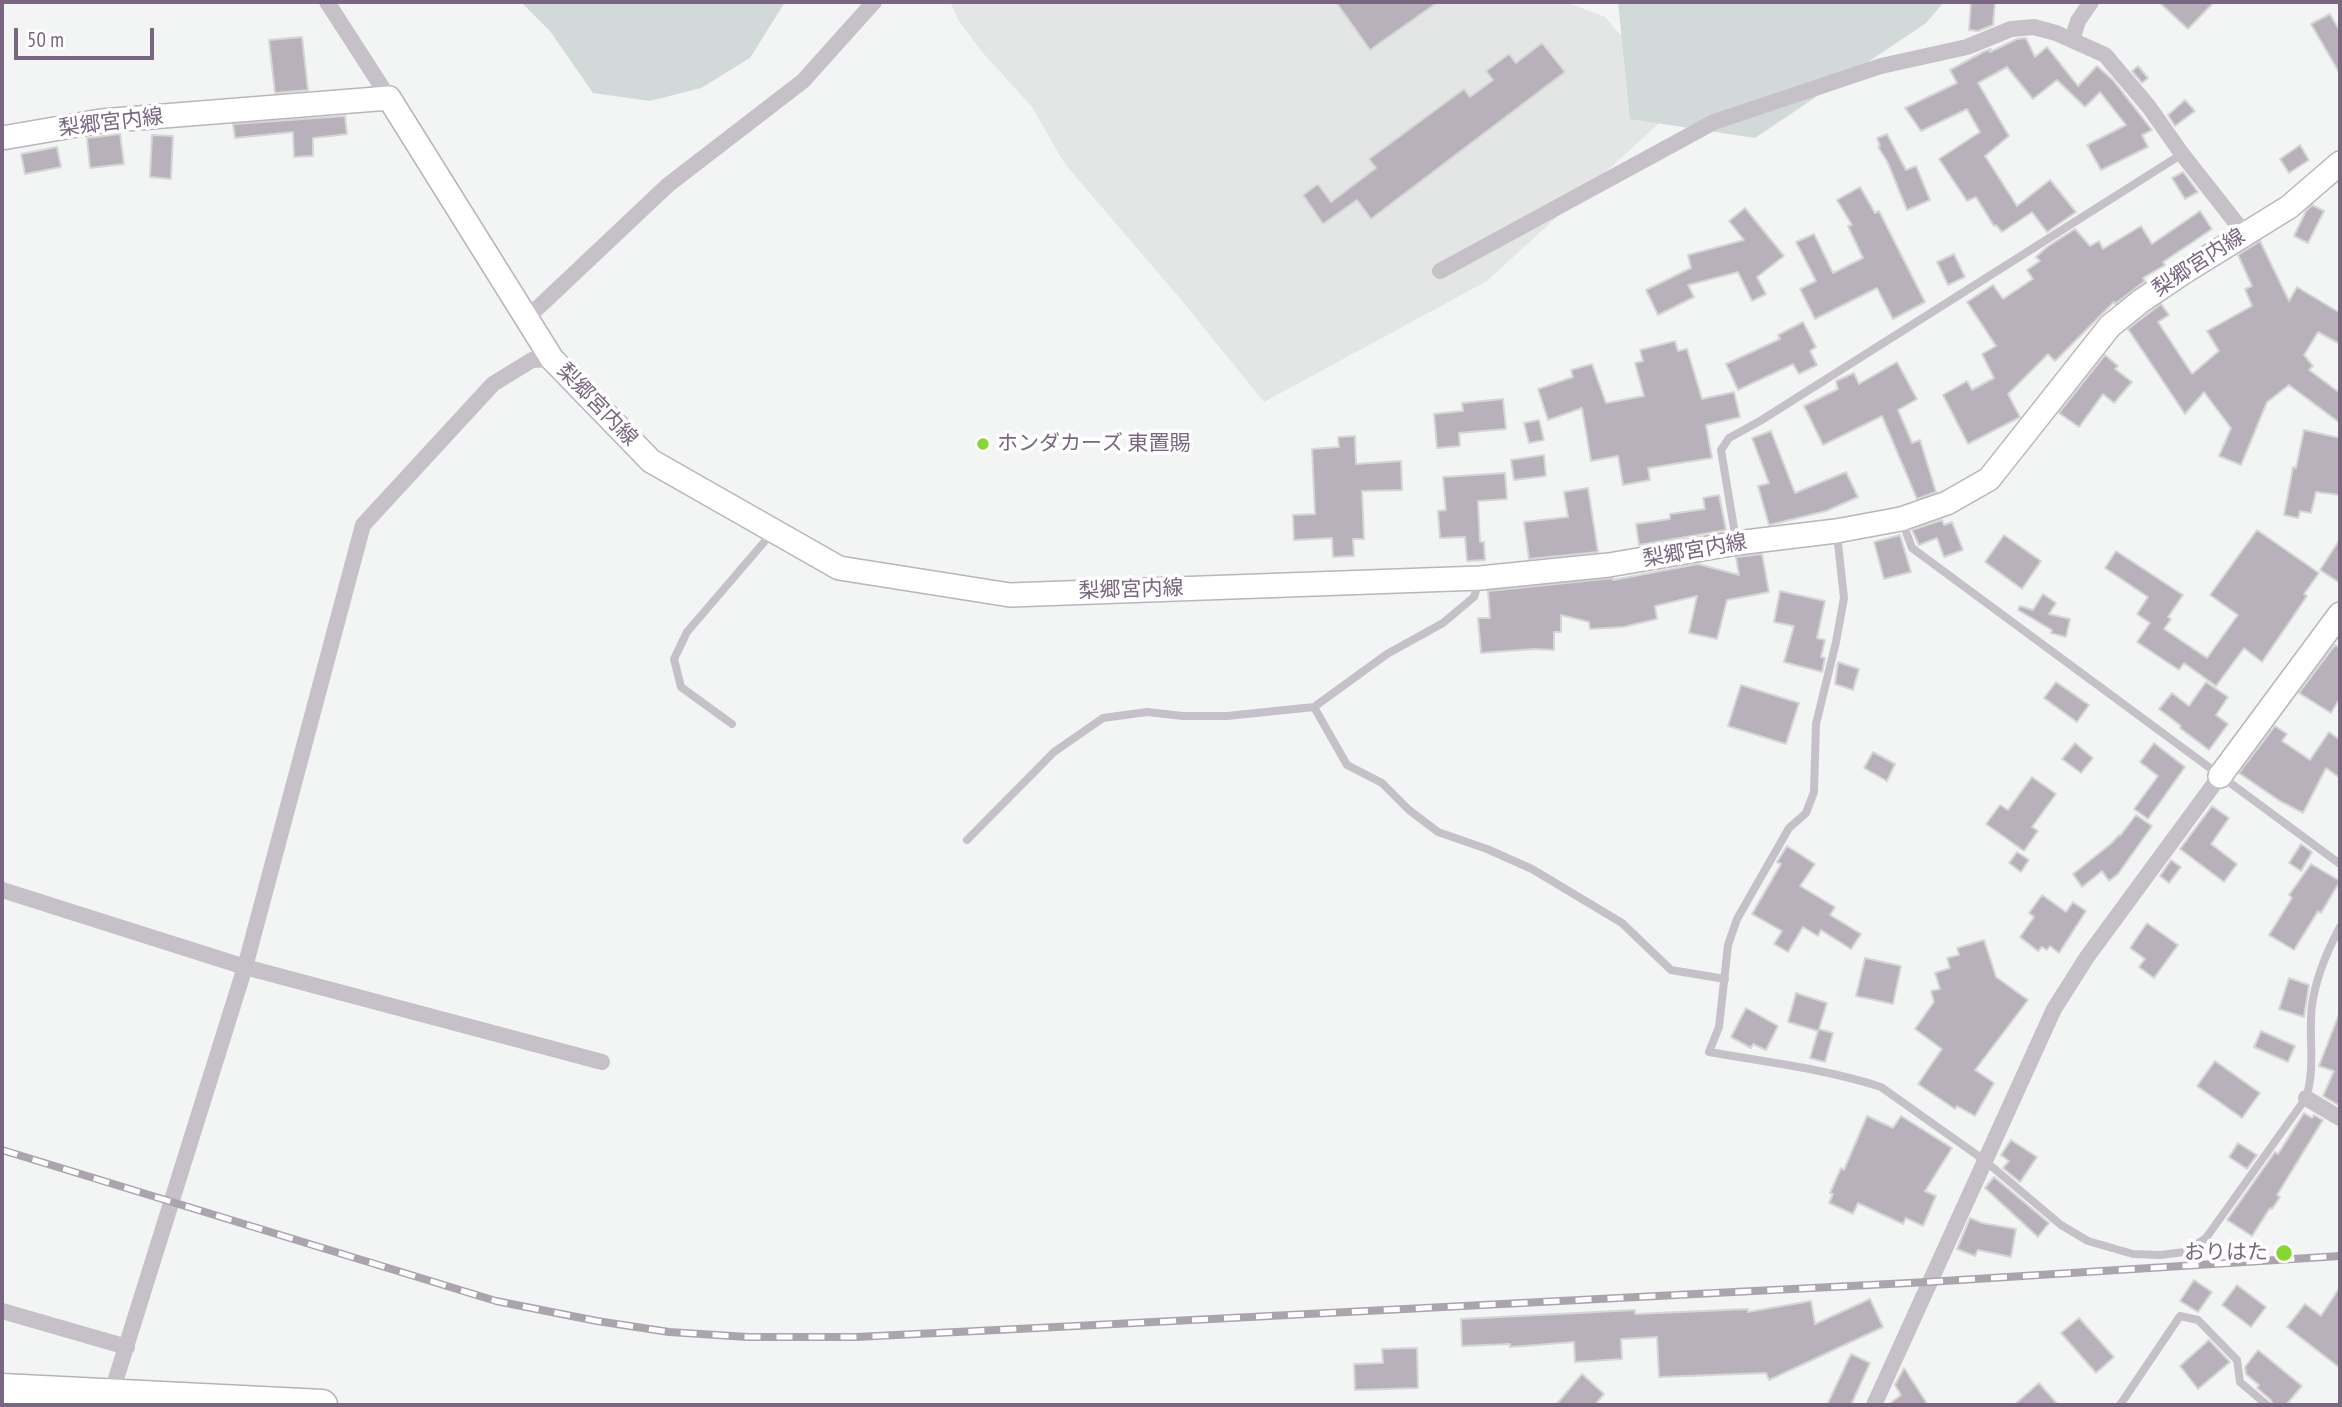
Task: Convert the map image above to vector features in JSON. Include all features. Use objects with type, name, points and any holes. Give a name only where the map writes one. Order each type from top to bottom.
[{"type":"highway","points":[[2,1389],[109,1400],[322,1405]]},
{"type":"main road","name":"梨郷宮内線","points":[[2,138],[101,121],[389,98],[552,359],[651,461],[839,568],[1010,595],[1480,578],[1609,565],[1901,519],[1947,503],[1989,479],[2110,326],[2141,301],[2244,233],[2289,207],[2340,163]]},
{"type":"main road","points":[[2220,776],[2340,614]]},
{"type":"street","points":[[327,2],[389,98]]},
{"type":"street","points":[[526,319],[668,186],[803,81],[874,2]]},
{"type":"street","points":[[2072,40],[2078,21],[2091,2]]},
{"type":"street","points":[[1440,271],[1714,122],[1881,66],[1967,47],[2011,29],[2034,27],[2105,55],[2149,107],[2244,233]]},
{"type":"street","points":[[109,1400],[245,967],[363,525],[493,384],[532,360],[552,359]]},
{"type":"street","points":[[1874,1405],[2054,1009],[2071,981],[2220,776]]},
{"type":"street","points":[[2,890],[245,967],[602,1062]]},
{"type":"street","points":[[2306,1098],[2340,1118]]},
{"type":"street","points":[[2,1311],[127,1347]]},
{"type":"lane","points":[[1737,543],[1721,450],[1729,438],[2182,154]]},
{"type":"lane","points":[[1901,519],[1912,548],[2340,864]]},
{"type":"lane","points":[[732,724],[681,687],[674,659],[687,632],[773,531]]},
{"type":"lane","points":[[1836,531],[1844,598],[1816,724],[1814,792],[1806,813],[1790,828],[1737,919],[1728,945],[1719,1027],[1709,1052],[1861,1080],[1881,1087],[1984,1160],[2061,1225],[2088,1241],[2133,1255],[2184,1252],[2206,1238],[2306,1098],[2313,1062],[2312,1005],[2326,951],[2340,927]]},
{"type":"lane","points":[[967,840],[1054,752],[1103,719],[1147,712],[1183,716],[1227,716],[1314,706],[1387,654],[1443,623],[1474,597],[1480,578]]},
{"type":"lane","points":[[1314,706],[1347,765],[1382,783],[1409,810],[1438,832],[1487,849],[1532,869],[1622,923],[1671,970],[1725,979]]},
{"type":"lane","points":[[2120,1405],[2180,1316],[2198,1320],[2237,1360],[2240,1382],[2267,1405]]},
{"type":"shaded area","points":[[521,2],[785,2],[750,58],[701,88],[650,101],[593,93],[550,31]]},
{"type":"shaded area","points":[[950,2],[1566,2],[1605,17],[1680,104],[1487,281],[1264,402],[1065,164],[1032,107],[982,52],[959,21]]},
{"type":"shaded area","points":[[1618,2],[1944,2],[1926,23],[1755,138],[1630,119]]},
{"type":"building","points":[[1336,2],[1438,2],[1370,50]]},
{"type":"building","points":[[1971,2],[1995,2],[1993,25],[1978,31],[1969,30]]},
{"type":"building","points":[[2159,2],[2214,2],[2188,29]]},
{"type":"building","points":[[2330,14],[2340,31],[2340,74],[2311,24]]},
{"type":"building","points":[[302,37],[308,90],[275,93],[269,40]]},
{"type":"building","points":[[2026,38],[2035,57],[2047,47],[2078,86],[2097,66],[2113,80],[2152,130],[2142,135],[2148,147],[2101,170],[2087,145],[2126,125],[2100,92],[2085,107],[2057,80],[2033,99],[2007,67],[1978,83],[2009,136],[1985,156],[2017,206],[2050,180],[2076,212],[2047,232],[2032,212],[2002,232],[1994,226],[1976,197],[1967,201],[1939,159],[1980,132],[1967,109],[1921,131],[1905,108],[1957,83],[1950,70],[1983,52],[1991,49],[1990,52],[2017,39]]},
{"type":"building","points":[[1542,43],[1565,72],[1371,219],[1357,200],[1323,224],[1303,195],[1318,184],[1331,202],[1376,168],[1369,159],[1464,89],[1470,97],[1493,80],[1486,71],[1509,54],[1516,63]]},
{"type":"building","points":[[2138,66],[2148,78],[2142,83],[2132,71]]},
{"type":"building","points":[[2185,100],[2195,111],[2175,126],[2168,115]]},
{"type":"building","points":[[345,116],[347,134],[313,138],[313,156],[294,157],[293,132],[235,138],[233,124]]},
{"type":"building","points":[[120,134],[124,164],[90,168],[87,138]]},
{"type":"building","points":[[1887,134],[1906,170],[1916,166],[1930,200],[1907,210],[1887,161],[1878,147],[1877,138]]},
{"type":"building","points":[[152,135],[173,136],[171,179],[150,177]]},
{"type":"building","points":[[2300,145],[2309,160],[2289,173],[2280,159]]},
{"type":"building","points":[[57,147],[61,167],[25,174],[21,154]]},
{"type":"building","points":[[2183,172],[2198,192],[2185,199],[2172,178]]},
{"type":"building","points":[[1860,187],[1875,213],[1879,211],[1925,302],[1893,319],[1877,288],[1815,319],[1800,289],[1816,281],[1796,242],[1814,234],[1833,273],[1863,258],[1848,226],[1852,225],[1837,200]]},
{"type":"building","points":[[2312,205],[2324,211],[2308,243],[2294,236],[2306,211]]},
{"type":"building","points":[[1745,208],[1784,256],[1757,277],[1766,294],[1752,301],[1738,272],[1688,285],[1694,297],[1658,315],[1646,290],[1691,268],[1688,255],[1744,240],[1729,221]]},
{"type":"building","points":[[2200,211],[2212,229],[2163,262],[2165,265],[2143,278],[2145,281],[2115,304],[2114,302],[2055,361],[2048,354],[2008,394],[2020,417],[1968,444],[1943,395],[1967,381],[1972,390],[1994,378],[1982,354],[1996,346],[1967,302],[1993,285],[2003,299],[2033,279],[2027,270],[2040,261],[2036,257],[2075,229],[2090,246],[2099,241],[2103,249],[2141,226],[2152,244]]},
{"type":"building","points":[[2260,241],[2289,301],[2297,287],[2340,313],[2340,344],[2318,332],[2304,355],[2313,366],[2309,370],[2340,393],[2340,423],[2289,385],[2267,402],[2241,465],[2219,456],[2231,428],[2204,392],[2185,414],[2128,329],[2161,304],[2169,315],[2158,322],[2192,374],[2219,351],[2207,331],[2252,306],[2245,289],[2252,286],[2238,255]]},
{"type":"building","points":[[1954,254],[1965,277],[1948,285],[1937,262]]},
{"type":"building","points":[[1803,322],[1816,347],[1810,351],[1817,365],[1799,374],[1793,364],[1738,390],[1726,364],[1780,339],[1778,335]]},
{"type":"building","points":[[1675,341],[1678,351],[1687,349],[1702,399],[1734,392],[1740,417],[1706,425],[1712,458],[1648,468],[1650,480],[1623,485],[1618,456],[1591,461],[1582,408],[1548,420],[1538,389],[1573,377],[1571,370],[1592,364],[1606,403],[1644,396],[1635,363],[1643,361],[1640,350]]},
{"type":"building","points":[[2105,355],[2118,366],[2115,369],[2132,382],[2114,403],[2103,394],[2079,427],[2059,413]]},
{"type":"building","points":[[1897,362],[1917,399],[1898,410],[1912,443],[1920,440],[1936,492],[1917,499],[1882,416],[1823,445],[1804,406],[1838,389],[1836,381],[1854,373],[1859,384]]},
{"type":"building","points":[[1503,399],[1506,429],[1459,433],[1460,446],[1437,448],[1434,414],[1463,411],[1462,403]]},
{"type":"building","points":[[1539,420],[1544,440],[1529,443],[1524,423]]},
{"type":"building","points":[[2304,430],[2340,438],[2340,495],[2316,492],[2311,513],[2300,511],[2298,518],[2284,515],[2293,467],[2296,468]]},
{"type":"building","points":[[1771,431],[1795,493],[1846,472],[1858,497],[1826,511],[1769,525],[1758,486],[1769,483],[1752,438]]},
{"type":"building","points":[[1355,436],[1356,464],[1401,461],[1402,490],[1362,491],[1364,539],[1353,539],[1354,556],[1333,557],[1332,538],[1294,540],[1293,515],[1315,514],[1312,449],[1339,447],[1338,437]]},
{"type":"building","points":[[1544,455],[1546,476],[1514,480],[1511,460]]},
{"type":"building","points":[[1505,473],[1507,499],[1478,501],[1480,542],[1484,542],[1485,560],[1467,561],[1465,537],[1440,538],[1438,511],[1446,510],[1443,477]]},
{"type":"building","points":[[1588,488],[1598,552],[1529,559],[1524,522],[1568,517],[1564,492]]},
{"type":"building","points":[[1719,495],[1726,530],[1639,545],[1636,524],[1670,519],[1670,514],[1705,509],[1703,498]]},
{"type":"building","points":[[1942,520],[1944,525],[1952,522],[1963,550],[1944,557],[1937,538],[1919,545],[1912,530]]},
{"type":"building","points":[[2257,530],[2319,573],[2304,594],[2307,596],[2262,662],[2244,648],[2216,686],[2184,663],[2179,670],[2137,642],[2150,623],[2137,614],[2148,597],[2105,568],[2116,551],[2183,595],[2168,617],[2171,619],[2164,629],[2207,658],[2238,615],[2210,595]]},
{"type":"building","points":[[1900,535],[1911,572],[1884,579],[1874,542]]},
{"type":"building","points":[[2004,535],[2041,561],[2022,589],[1985,562]]},
{"type":"building","points":[[2340,539],[2340,583],[2320,570]]},
{"type":"building","points":[[1762,554],[1769,592],[1727,600],[1717,639],[1689,633],[1697,596],[1655,606],[1657,619],[1623,627],[1590,629],[1589,622],[1561,615],[1561,632],[1554,632],[1554,650],[1481,653],[1478,618],[1490,618],[1488,591],[1613,580],[1698,564],[1739,575],[1736,557]]},
{"type":"building","points":[[1780,591],[1825,601],[1817,638],[1825,640],[1821,657],[1825,658],[1822,672],[1784,662],[1794,626],[1774,622]]},
{"type":"building","points":[[2043,594],[2056,603],[2049,614],[2070,619],[2066,637],[2051,633],[2052,630],[2018,610],[2020,606],[2033,610]]},
{"type":"building","points":[[2335,645],[2340,648],[2340,698],[2331,713],[2299,693]]},
{"type":"building","points":[[1838,662],[1859,669],[1853,690],[1835,684]]},
{"type":"building","points":[[2056,682],[2089,705],[2077,722],[2044,698]]},
{"type":"building","points":[[2206,682],[2228,697],[2216,715],[2228,724],[2209,750],[2159,709],[2172,693],[2189,706]]},
{"type":"building","points":[[1741,685],[1799,703],[1786,744],[1728,726]]},
{"type":"building","points":[[2275,726],[2287,734],[2282,741],[2310,760],[2329,732],[2340,740],[2340,778],[2326,768],[2303,813],[2239,773]]},
{"type":"building","points":[[2075,743],[2093,758],[2081,773],[2062,759]]},
{"type":"building","points":[[2154,743],[2185,767],[2148,819],[2134,809],[2158,776],[2140,762]]},
{"type":"building","points":[[1873,752],[1895,764],[1887,781],[1864,768]]},
{"type":"building","points":[[2032,777],[2056,794],[2032,827],[2038,831],[2024,851],[1986,824],[2000,805],[2008,810]]},
{"type":"building","points":[[2212,806],[2229,818],[2211,844],[2237,864],[2224,882],[2180,849]]},
{"type":"building","points":[[2136,815],[2152,826],[2118,874],[2109,881],[2102,871],[2082,887],[2073,874],[2120,836]]},
{"type":"building","points":[[2301,844],[2312,852],[2301,871],[2289,863]]},
{"type":"building","points":[[1787,846],[1815,864],[1800,886],[1835,907],[1830,915],[1861,934],[1851,949],[1821,930],[1818,936],[1803,927],[1788,952],[1774,944],[1782,931],[1752,914],[1781,864],[1777,862]]},
{"type":"building","points":[[2017,852],[2029,860],[2021,872],[2009,863]]},
{"type":"building","points":[[2171,860],[2181,867],[2169,883],[2160,876]]},
{"type":"building","points":[[2311,864],[2340,881],[2294,950],[2269,935],[2292,898],[2289,895]]},
{"type":"building","points":[[2042,895],[2066,912],[2073,902],[2086,911],[2059,953],[2050,946],[2047,950],[2042,947],[2038,951],[2020,937],[2034,917],[2029,913]]},
{"type":"building","points":[[2147,923],[2178,945],[2154,978],[2139,967],[2145,959],[2130,948]]},
{"type":"building","points":[[1984,940],[1996,977],[2028,1000],[1975,1070],[1994,1083],[1975,1116],[1957,1106],[1955,1109],[1918,1084],[1942,1049],[1915,1029],[1934,1002],[1931,991],[1940,989],[1935,973],[1950,968],[1947,958],[1959,955],[1957,948]]},
{"type":"building","points":[[1865,958],[1901,966],[1893,1004],[1856,996]]},
{"type":"building","points":[[2289,978],[2309,985],[2304,1017],[2279,1009]]},
{"type":"building","points":[[1796,993],[1827,1003],[1819,1029],[1833,1033],[1825,1062],[1810,1058],[1818,1031],[1788,1022]]},
{"type":"building","points":[[1746,1008],[1778,1026],[1766,1050],[1753,1044],[1751,1048],[1731,1037]]},
{"type":"building","points":[[2339,1014],[2340,1106],[2323,1096],[2334,1071],[2319,1066]]},
{"type":"building","points":[[2261,1031],[2295,1046],[2288,1062],[2254,1047]]},
{"type":"building","points":[[2215,1061],[2260,1093],[2242,1118],[2197,1086]]},
{"type":"building","points":[[2304,1113],[2323,1120],[2277,1195],[2280,1197],[2252,1236],[2227,1220],[2275,1152],[2278,1154]]},
{"type":"building","points":[[1867,1116],[1893,1128],[1901,1116],[1952,1148],[1925,1191],[1936,1196],[1923,1226],[1906,1218],[1903,1224],[1858,1203],[1853,1214],[1829,1203],[1833,1194],[1830,1193],[1841,1168],[1844,1170]]},
{"type":"building","points":[[2011,1140],[2037,1157],[2020,1182],[2003,1168],[2009,1161],[2001,1155]]},
{"type":"building","points":[[2238,1143],[2257,1155],[2247,1169],[2229,1157]]},
{"type":"building","points":[[1994,1177],[2049,1223],[2038,1237],[1985,1188]]},
{"type":"building","points":[[1970,1218],[2016,1229],[2011,1257],[1978,1250],[1975,1256],[1957,1249]]},
{"type":"building","points":[[2194,1280],[2212,1292],[2198,1312],[2180,1301]]},
{"type":"building","points":[[2237,1285],[2266,1307],[2251,1327],[2222,1305]]},
{"type":"building","points":[[2340,1287],[2340,1368],[2287,1327],[2305,1304],[2321,1316]]},
{"type":"building","points":[[1870,1299],[1883,1327],[1769,1380],[1766,1373],[1659,1377],[1657,1337],[1621,1339],[1622,1359],[1575,1362],[1574,1342],[1510,1347],[1510,1344],[1462,1346],[1461,1319],[1635,1310],[1635,1314],[1748,1309],[1748,1312],[1811,1301],[1815,1324]]},
{"type":"building","points":[[2079,1318],[2114,1357],[2096,1373],[2061,1333]]},
{"type":"building","points":[[2209,1340],[2230,1362],[2198,1389],[2180,1366]]},
{"type":"building","points":[[1417,1348],[1418,1388],[1355,1390],[1354,1364],[1383,1363],[1382,1349]]},
{"type":"building","points":[[2258,1350],[2302,1386],[2286,1405],[2273,1405],[2257,1388],[2259,1385],[2246,1374],[2245,1367]]},
{"type":"building","points":[[1851,1354],[1870,1363],[1851,1405],[1827,1405]]},
{"type":"building","points":[[1904,1368],[1928,1405],[1888,1405],[1901,1395],[1895,1385]]},
{"type":"building","points":[[1582,1374],[1604,1394],[1595,1405],[1556,1405]]},
{"type":"building","points":[[2039,1383],[2058,1405],[2014,1405]]},
{"type":"railway","points":[[2,1150],[496,1301],[669,1332],[748,1337],[856,1337],[1037,1328],[1928,1282],[2340,1256]]},
{"type":"place","name":"ホンダカーズ 東置賜","points":[[983,444]]},
{"type":"place","name":"おりはた","points":[[2284,1253]]}]
